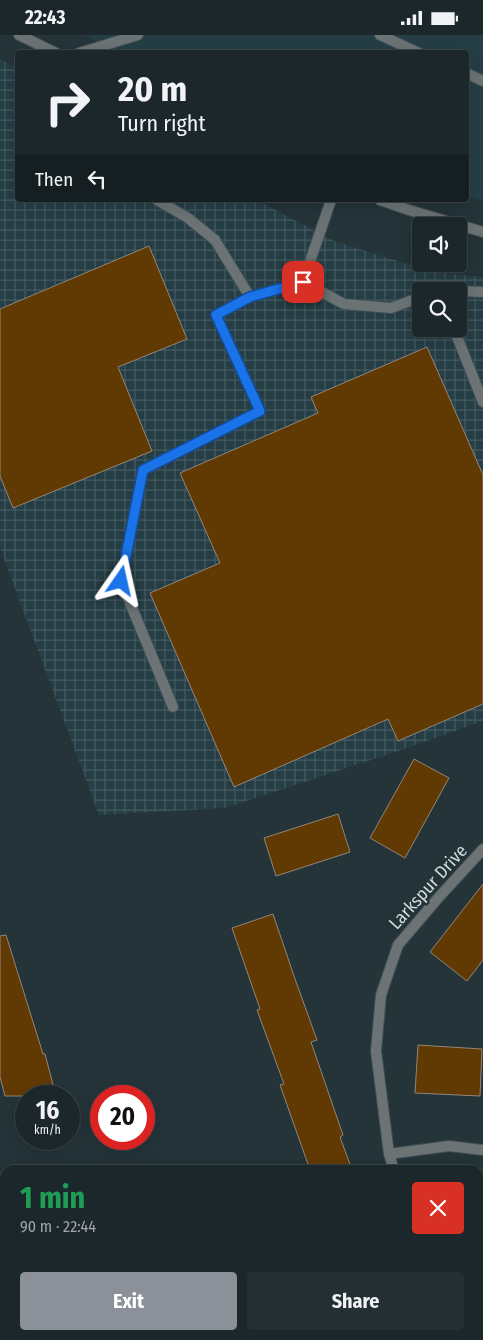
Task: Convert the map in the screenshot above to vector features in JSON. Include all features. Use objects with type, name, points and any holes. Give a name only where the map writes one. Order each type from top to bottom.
[{"type":"street","points":[[18,35],[50,50]]},
{"type":"street","points":[[89,50],[138,35]]},
{"type":"street","points":[[380,35],[412,50]]},
{"type":"street","points":[[469,74],[483,81]]},
{"type":"street","points":[[160,202],[188,218],[215,240],[250,297]]},
{"type":"street","points":[[303,282],[330,202]]},
{"type":"street","points":[[386,202],[483,232]]},
{"type":"street","points":[[173,707],[121,581],[143,470],[260,411],[216,315],[250,297],[303,282],[344,304],[391,308],[412,300]]},
{"type":"street","points":[[467,291],[483,292]]},
{"type":"street","points":[[457,337],[483,403]]},
{"type":"street","name":"Larkspur Drive","points":[[392,1165],[389,1154],[376,1051],[381,995],[398,945],[483,849]]},
{"type":"street","points":[[389,1154],[449,1147],[483,1150]]},
{"type":"shaded area","points":[[84,35],[483,35],[483,201],[469,198],[469,50],[111,50]]},
{"type":"shaded area","points":[[0,60],[15,66],[15,202],[261,202],[334,241],[412,265],[412,272],[483,277],[483,721],[225,808],[99,815],[0,548]]},
{"type":"building","points":[[149,246],[187,339],[118,367],[152,451],[13,508],[0,476],[0,309]]},
{"type":"building","points":[[427,347],[483,475],[483,704],[398,741],[388,719],[234,787],[150,593],[220,563],[180,473],[318,413],[311,397]]},
{"type":"building","points":[[414,759],[449,778],[405,858],[370,838]]},
{"type":"building","points":[[338,814],[350,852],[276,876],[264,838]]},
{"type":"building","points":[[483,884],[483,960],[467,981],[430,952]]},
{"type":"building","points":[[273,914],[317,1040],[311,1042],[343,1135],[340,1137],[350,1165],[308,1165],[280,1085],[284,1084],[257,1010],[260,1009],[232,928]]},
{"type":"building","points":[[6,935],[43,1054],[45,1054],[53,1085],[15,1085],[15,1096],[5,1096],[0,1077],[0,936]]},
{"type":"building","points":[[418,1045],[482,1049],[480,1096],[415,1093]]},
{"type":"route","points":[[121,581],[143,470],[260,411],[216,315],[250,297],[303,282]]}]
